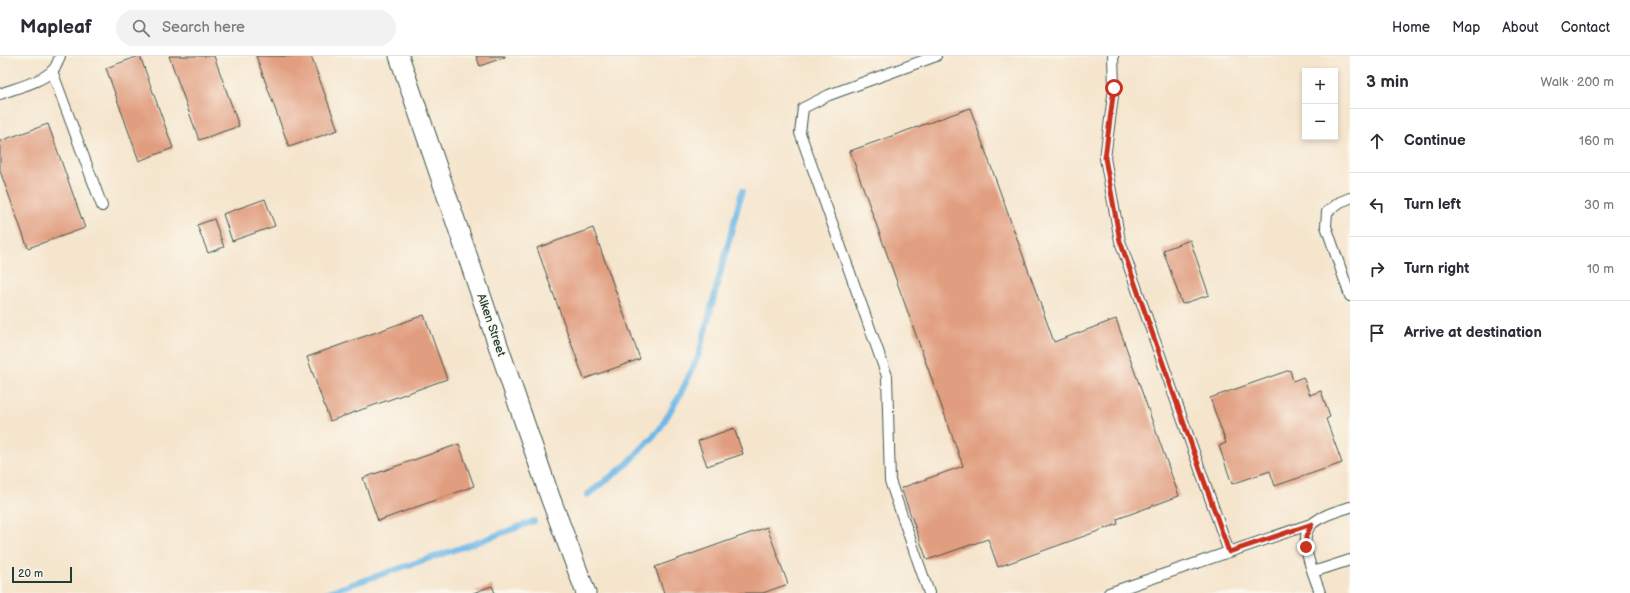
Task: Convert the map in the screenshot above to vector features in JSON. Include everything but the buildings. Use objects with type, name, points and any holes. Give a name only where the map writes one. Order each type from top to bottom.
[{"type":"street","name":"Alken Street","points":[[399,56],[550,497],[586,593]]},
{"type":"lane","points":[[0,94],[37,80],[52,71],[60,56]]},
{"type":"lane","points":[[929,593],[890,481],[887,376],[800,133],[803,108],[829,95],[936,56]]},
{"type":"lane","points":[[1113,56],[1114,88],[1105,158],[1120,241],[1229,552]]},
{"type":"lane","points":[[52,71],[102,206]]},
{"type":"lane","points":[[1350,198],[1340,202],[1327,212],[1326,226],[1350,296]]},
{"type":"lane","points":[[1109,593],[1312,524],[1324,516],[1350,507]]},
{"type":"lane","points":[[1312,524],[1306,536],[1306,547],[1320,593]]},
{"type":"lane","points":[[1314,572],[1350,560]]},
{"type":"waterway","points":[[587,495],[626,465],[659,430],[680,395],[699,354],[742,191]]},
{"type":"waterway","points":[[326,593],[481,541],[534,521]]},
{"type":"route","points":[[1114,88],[1105,158],[1120,241],[1229,552],[1312,524],[1306,536],[1306,547]]}]
